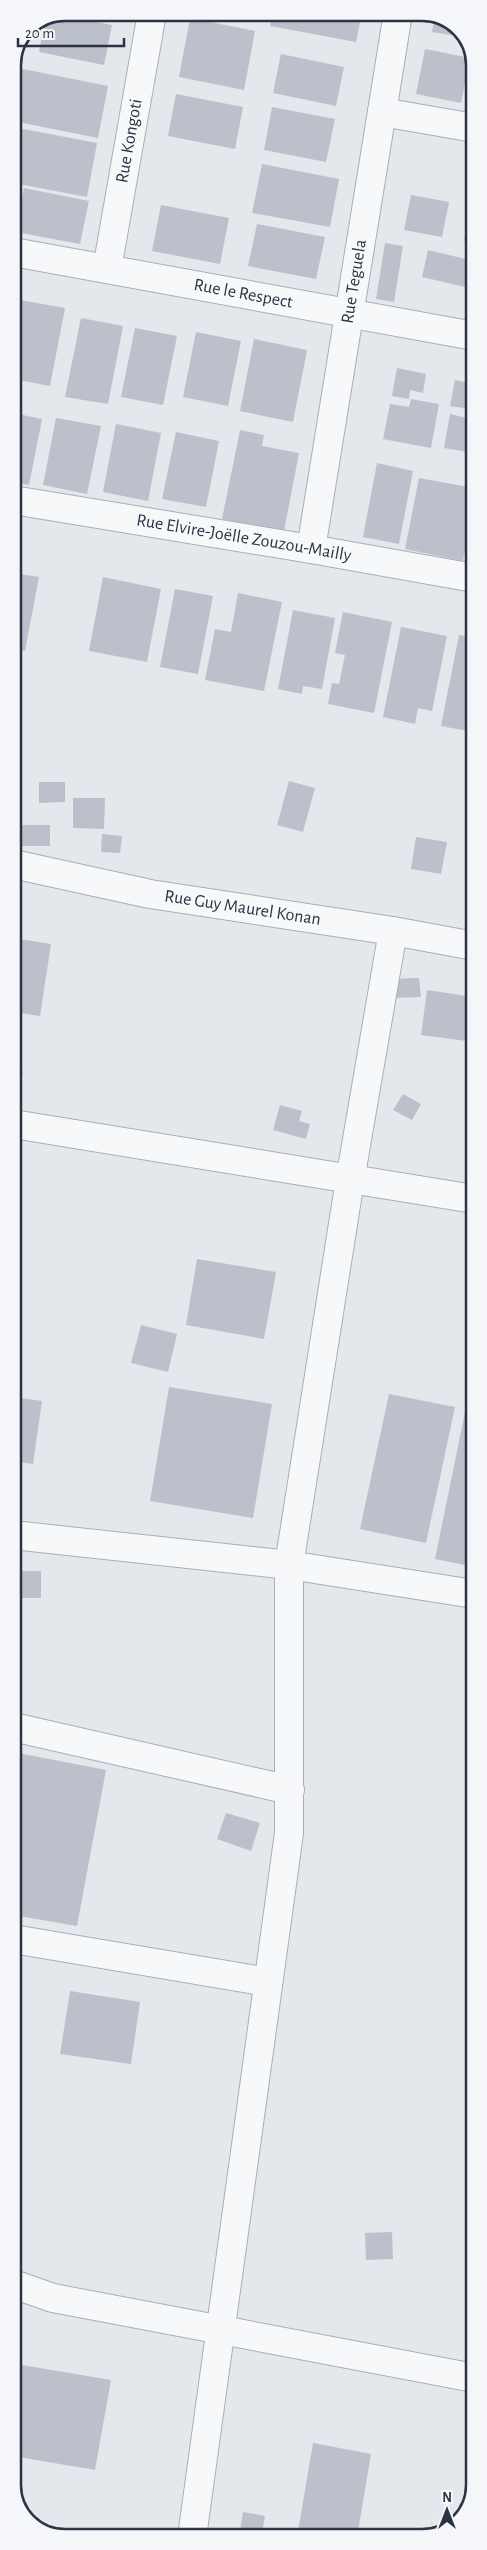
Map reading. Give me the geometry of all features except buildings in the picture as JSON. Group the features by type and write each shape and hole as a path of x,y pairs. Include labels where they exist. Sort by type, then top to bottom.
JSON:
{"street":[{"name":"Rue Kongoti","path":"108,269 151,21"},
{"name":"Rue Teguela","path":"311,548 397,21"},
{"path":"382,112 466,127"},
{"name":"Rue le Respect","path":"21,254 466,335"},
{"name":"Rue Elvire-Joëlle Zouzou-Mailly","path":"21,501 311,548 466,577"},
{"name":"Rue Guy Maurel Konan","path":"21,866 150,894 393,931 466,945"},
{"path":"193,2529 289,1834 288,1565 350,1180 393,931"},
{"path":"21,1125 466,1198"},
{"path":"21,1536 288,1565 466,1593"},
{"path":"21,1729 290,1790"},
{"path":"21,1940 268,1982"},
{"path":"21,2287 53,2298 220,2328 466,2376"}]}
